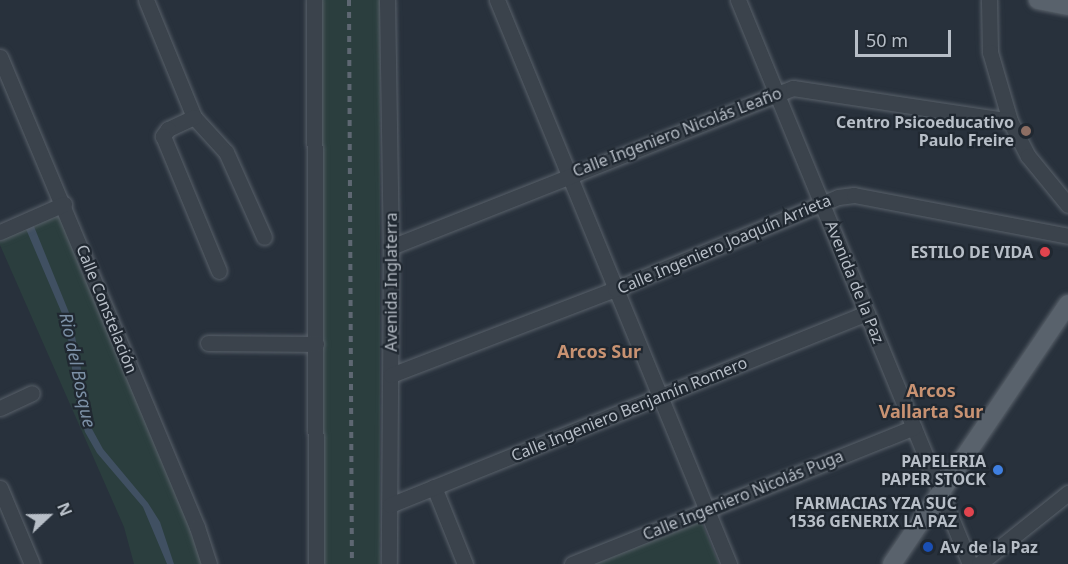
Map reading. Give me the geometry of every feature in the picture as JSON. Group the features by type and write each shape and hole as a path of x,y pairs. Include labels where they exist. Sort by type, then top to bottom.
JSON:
{"main road":[{"path":"1038,0 1068,6"},
{"path":"892,564 1068,303"}],"street":[{"path":"146,0 197,123 226,152 264,237"},
{"path":"314,0 316,564"},
{"name":"Avenida Inglaterra","path":"387,0 391,247 389,564"},
{"path":"497,0 729,564"},
{"name":"Avenida de la Paz","path":"738,0 778,92 970,564"},
{"path":"989,0 990,52 1010,121 1028,156 1068,205"},
{"name":"Calle Constelación","path":"0,57 64,204 198,528 208,564"},
{"name":"Calle Ingeniero Nicolás Leaño","path":"391,247 778,92 810,88 1010,121"},
{"path":"197,123 168,129 163,136 219,271"},
{"name":"Calle Ingeniero Joaquín Arrieta","path":"391,375 615,289 823,203 854,195 1068,236"},
{"path":"0,232 64,204"},
{"name":"Calle Ingeniero Benjamín Romero","path":"390,505 867,313"},
{"path":"208,343 315,344"},
{"path":"0,408 32,393"},
{"name":"Calle Ingeniero Nicolás Puga","path":"572,564 914,427"},
{"path":"434,487 465,564"},
{"path":"0,488 32,564"},
{"path":"979,564 1068,493"}],"shaded area":[{"path":"322,0 380,0 380,564 322,564"},
{"path":"56,206 195,541 202,564 134,564 124,527 0,245 0,241"},
{"path":"701,521 719,564 595,564"}],"water":[{"name":"Rio del Bosque","path":"33,224 72,320 92,429 103,449 148,503 160,522 174,564 167,564 143,507 97,453 85,432 76,399 66,323 26,229"}],"railway":[{"path":"349,0 352,564"}],"place":[{"name":"Centro Psicoeducativo Paulo Freire","path":"1026,131"},
{"name":"ESTILO DE VIDA","path":"1045,252"},
{"name":"PAPELERIA PAPER STOCK","path":"998,470"},
{"name":"FARMACIAS YZA SUC 1536 GENERIX LA PAZ","path":"969,512"},
{"name":"Av. de la Paz","path":"928,547"}],"district":[{"name":"Arcos Sur","path":"599,351"},
{"name":"Arcos Vallarta Sur","path":"931,401"}]}
